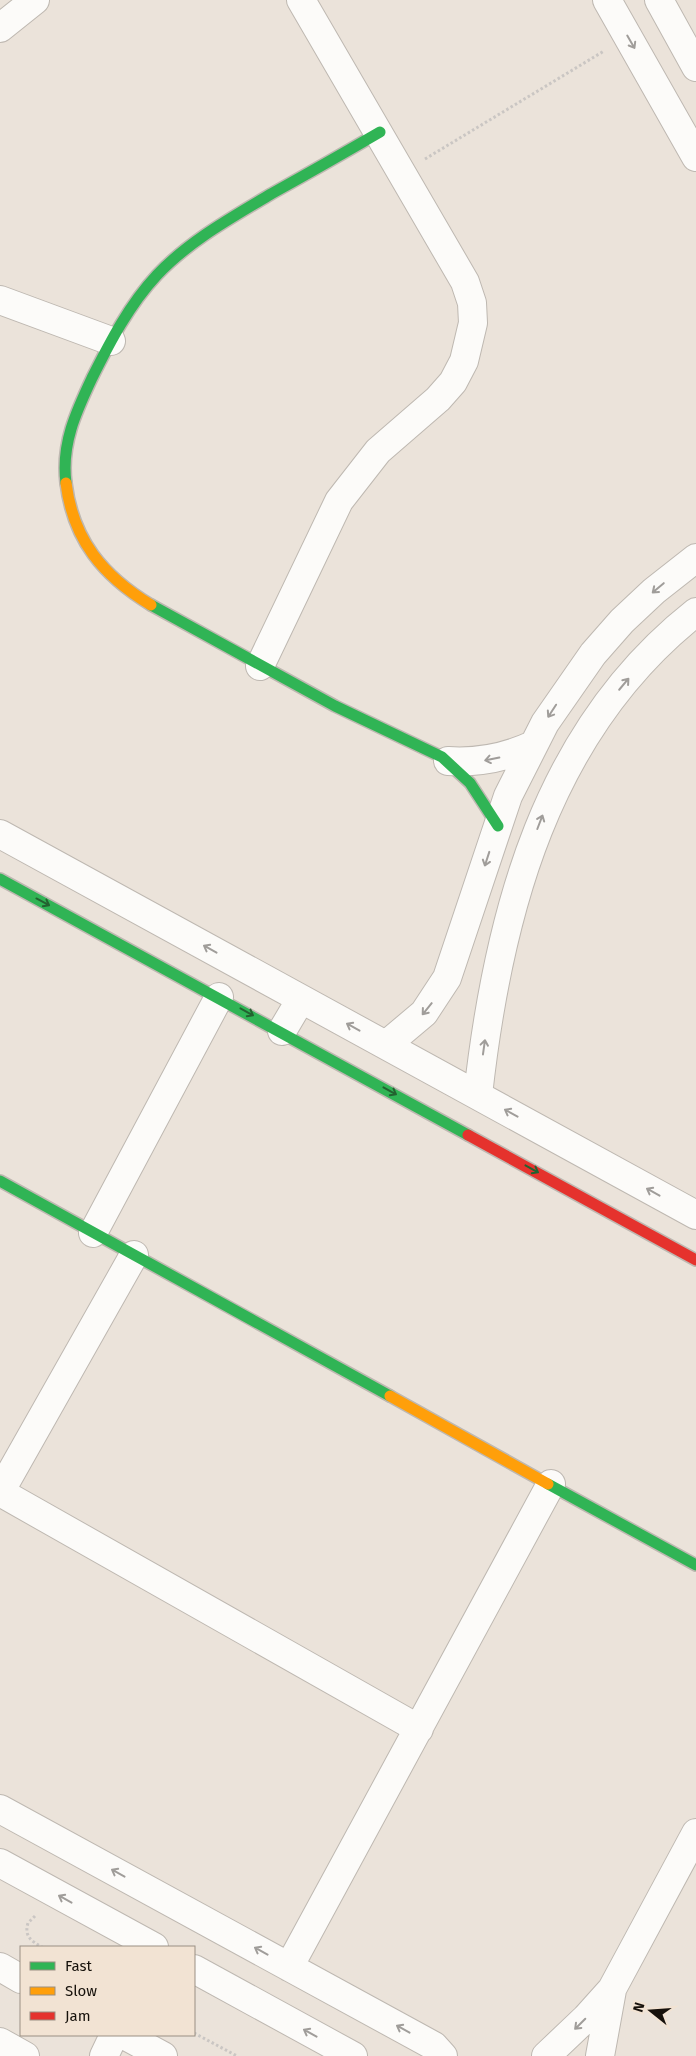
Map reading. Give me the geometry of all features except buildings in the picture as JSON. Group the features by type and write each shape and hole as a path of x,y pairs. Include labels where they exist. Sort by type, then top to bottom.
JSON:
{"street":[{"path":"0,28 35,0"},
{"path":"260,666 339,501 378,451 438,400 453,382 464,361 473,323 472,303 465,282 380,132 301,0"},
{"path":"607,0 696,157"},
{"path":"659,0 696,67"},
{"path":"380,132 221,223 193,242 167,264 145,289 111,341 72,420 66,447 65,475 68,493 78,528 91,553 108,574 129,592 260,666 380,729 448,761 478,793 498,826"},
{"path":"0,300 111,341"},
{"path":"386,1045 424,1013 447,978 508,796 533,745 566,689 622,621 693,555"},
{"path":"478,1095 488,1015 498,962 529,851 544,810 582,741 612,698 657,646 696,612"},
{"path":"448,761 484,761 517,752 533,745"},
{"path":"0,834 696,1215"},
{"path":"0,879 282,1031 696,1260"},
{"path":"93,1232 218,997"},
{"path":"282,1031 301,999"},
{"path":"0,1181 696,1565"},
{"path":"134,1255 0,1492 419,1729"},
{"path":"289,1967 551,1484"},
{"path":"0,1809 434,2046 443,2056"},
{"path":"546,2056 586,2018 612,1989 686,1874 696,1833"},
{"path":"5,1870 152,1946"},
{"path":"0,1967 20,1978"},
{"path":"195,1970 353,2056"},
{"path":"600,2056 612,1989"},
{"path":"104,2056 114,2036"},
{"path":"126,2036 164,2056"},
{"path":"0,2042 25,2056"}],"path":[{"path":"402,172 628,36"},
{"path":"195,2034 237,2056"}],"traffic: fast":[{"path":"66,483 65,469 68,442 80,403 121,324 157,275 183,251 226,221 380,132"},
{"path":"151,605 335,706 442,757 470,783 498,826"},
{"path":"0,879 468,1135"},
{"path":"0,1181 390,1396"},
{"path":"548,1484 696,1565"}],"traffic: slow":[{"path":"66,483 75,522 93,554 118,582 151,605"},
{"path":"390,1396 548,1484"}],"traffic: jam":[{"path":"468,1135 696,1260"}]}
